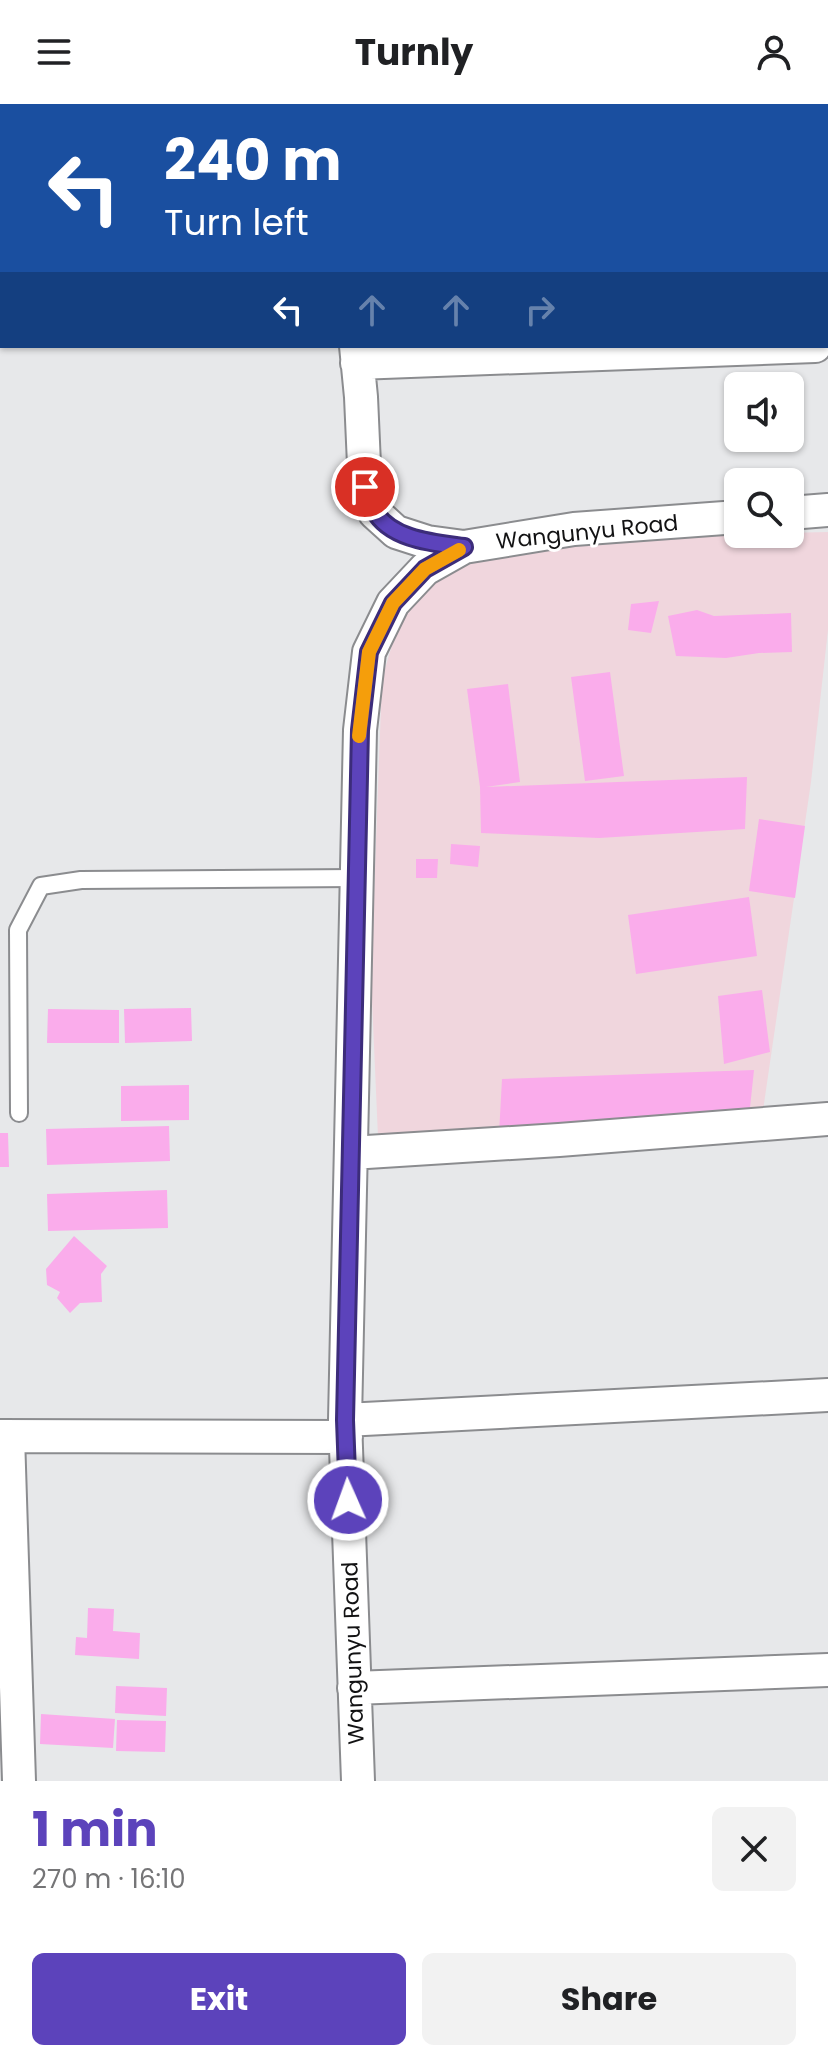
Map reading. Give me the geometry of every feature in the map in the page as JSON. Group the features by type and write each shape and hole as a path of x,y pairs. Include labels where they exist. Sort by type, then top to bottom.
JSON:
{"street":[{"path":"464,547 427,542 396,532 375,513 365,487 357,354 700,348"},
{"path":"804,512 828,510"},
{"name":"Wangunyu Road","path":"358,1781 346,1429 355,878 360,730 369,652 393,603 425,569 464,547 574,529 724,518"},
{"path":"351,1153 828,1119"},
{"path":"19,1781 4,1436 346,1429 828,1395"},
{"path":"354,1688 828,1670"}],"lane":[{"path":"19,1113 18,930 41,886 81,880 355,878"}],"shaded area":[{"path":"828,532 828,630 811,782 761,1124 378,1137 371,977 382,679 410,584 501,540 724,535 724,548 804,548 804,533"}],"building":[{"path":"659,601 651,633 628,630 631,604"},
{"path":"697,610 714,616 791,613 792,652 726,658 676,656 668,616"},
{"path":"610,672 624,776 585,781 571,677"},
{"path":"508,684 520,782 486,787 747,777 745,829 599,838 481,833 480,787 467,689"},
{"path":"759,819 805,826 795,898 749,891"},
{"path":"451,844 480,846 478,867 450,864"},
{"path":"416,859 438,859 437,878 416,878"},
{"path":"749,897 757,956 636,974 628,915"},
{"path":"762,990 770,1052 724,1064 718,996"},
{"path":"191,1008 192,1041 125,1043 124,1009"},
{"path":"48,1009 119,1010 119,1043 47,1043"},
{"path":"754,1070 749,1117 499,1134 502,1079"},
{"path":"189,1085 189,1120 121,1121 121,1086"},
{"path":"169,1126 170,1161 47,1165 46,1129"},
{"path":"0,1133 8,1133 9,1167 0,1167"},
{"path":"167,1190 168,1228 48,1231 47,1194"},
{"path":"74,1236 107,1266 101,1274 102,1302 80,1303 70,1313 57,1298 60,1292 47,1285 46,1269"},
{"path":"88,1608 114,1609 113,1631 140,1633 139,1659 75,1655 76,1637 87,1638"},
{"path":"116,1686 167,1688 166,1716 115,1713"},
{"path":"41,1714 115,1719 113,1748 40,1744"},
{"path":"117,1720 166,1721 165,1752 116,1751"}],"slow traffic":[{"path":"359,736 369,652 393,603 425,569 459,550"}],"route":[{"path":"348,1500 345,1420 356,858 360,730 369,652 393,603 425,569 464,547 427,542 396,532 375,513 365,487"}]}
